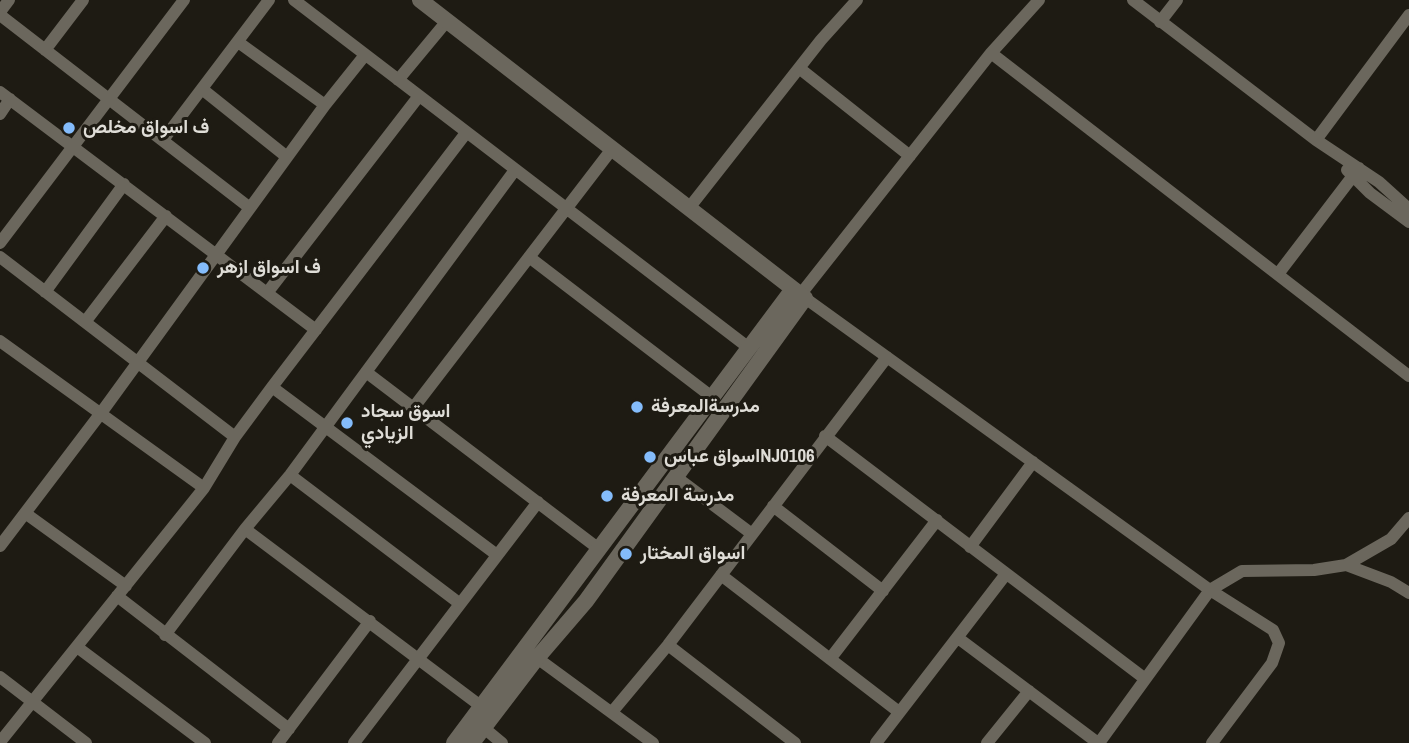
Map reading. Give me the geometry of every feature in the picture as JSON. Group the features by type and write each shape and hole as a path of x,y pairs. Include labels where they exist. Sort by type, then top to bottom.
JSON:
{"street":[{"path":"9,0 0,13 250,208"},
{"path":"45,50 83,0"},
{"path":"0,243 184,0"},
{"path":"163,141 269,0"},
{"path":"294,0 749,348"},
{"path":"420,0 799,294 1210,590 1273,630 1279,643 1272,663 1212,743"},
{"path":"689,208 799,68 857,0"},
{"path":"454,743 749,348 799,294 991,53 1039,0"},
{"path":"1133,0 1356,172 1396,196 1409,209"},
{"path":"1160,22 1177,0"},
{"path":"1316,140 1409,15"},
{"path":"397,80 447,21"},
{"path":"238,42 325,105"},
{"path":"991,53 1409,376"},
{"path":"0,546 101,414 325,105 365,55"},
{"path":"799,68 910,156"},
{"path":"202,89 287,157"},
{"path":"0,114 5,96 316,330"},
{"path":"267,293 419,96"},
{"path":"0,742 204,488 235,438 272,387 466,133"},
{"path":"414,407 612,149"},
{"path":"165,635 290,475 515,170"},
{"path":"1278,274 1356,172"},
{"path":"1356,172 1370,193 1409,222"},
{"path":"45,292 124,184"},
{"path":"85,322 166,216"},
{"path":"0,257 235,438"},
{"path":"529,257 712,397"},
{"path":"472,743 537,658 586,601 676,477 799,294"},
{"path":"0,341 204,488"},
{"path":"612,712 668,645 887,357"},
{"path":"366,372 599,548"},
{"path":"272,387 496,555"},
{"path":"825,436 1144,678"},
{"path":"970,547 1032,462"},
{"path":"290,475 459,603"},
{"path":"676,477 752,534"},
{"path":"354,743 538,502"},
{"path":"773,506 883,591"},
{"path":"25,513 121,591 165,635 289,729"},
{"path":"958,638 1098,743 1210,590 1242,570 1314,570 1346,565 1391,539 1409,518"},
{"path":"830,659 937,520"},
{"path":"246,529 482,706"},
{"path":"1346,565 1391,582 1409,593"},
{"path":"876,743 1006,574"},
{"path":"722,575 899,712"},
{"path":"569,590 586,601"},
{"path":"278,743 370,621"},
{"path":"668,645 795,743"},
{"path":"77,647 205,743"},
{"path":"537,658 653,743"},
{"path":"0,677 81,741"},
{"path":"987,743 1029,691"},
{"path":"484,728 502,743"}],"place":[{"name":"ف اسواق مخلص","path":"69,128"},
{"name":"ف اسواق ازهر","path":"203,268"},
{"name":"مدرسةالمعرفة","path":"637,407"},
{"name":"اسوق سجاد الزيادي","path":"347,423"},
{"name":"اسواق عباسNJ0106","path":"650,457"},
{"name":"مدرسة المعرفة","path":"607,496"},
{"name":"اسواق المختار","path":"626,554"}]}
